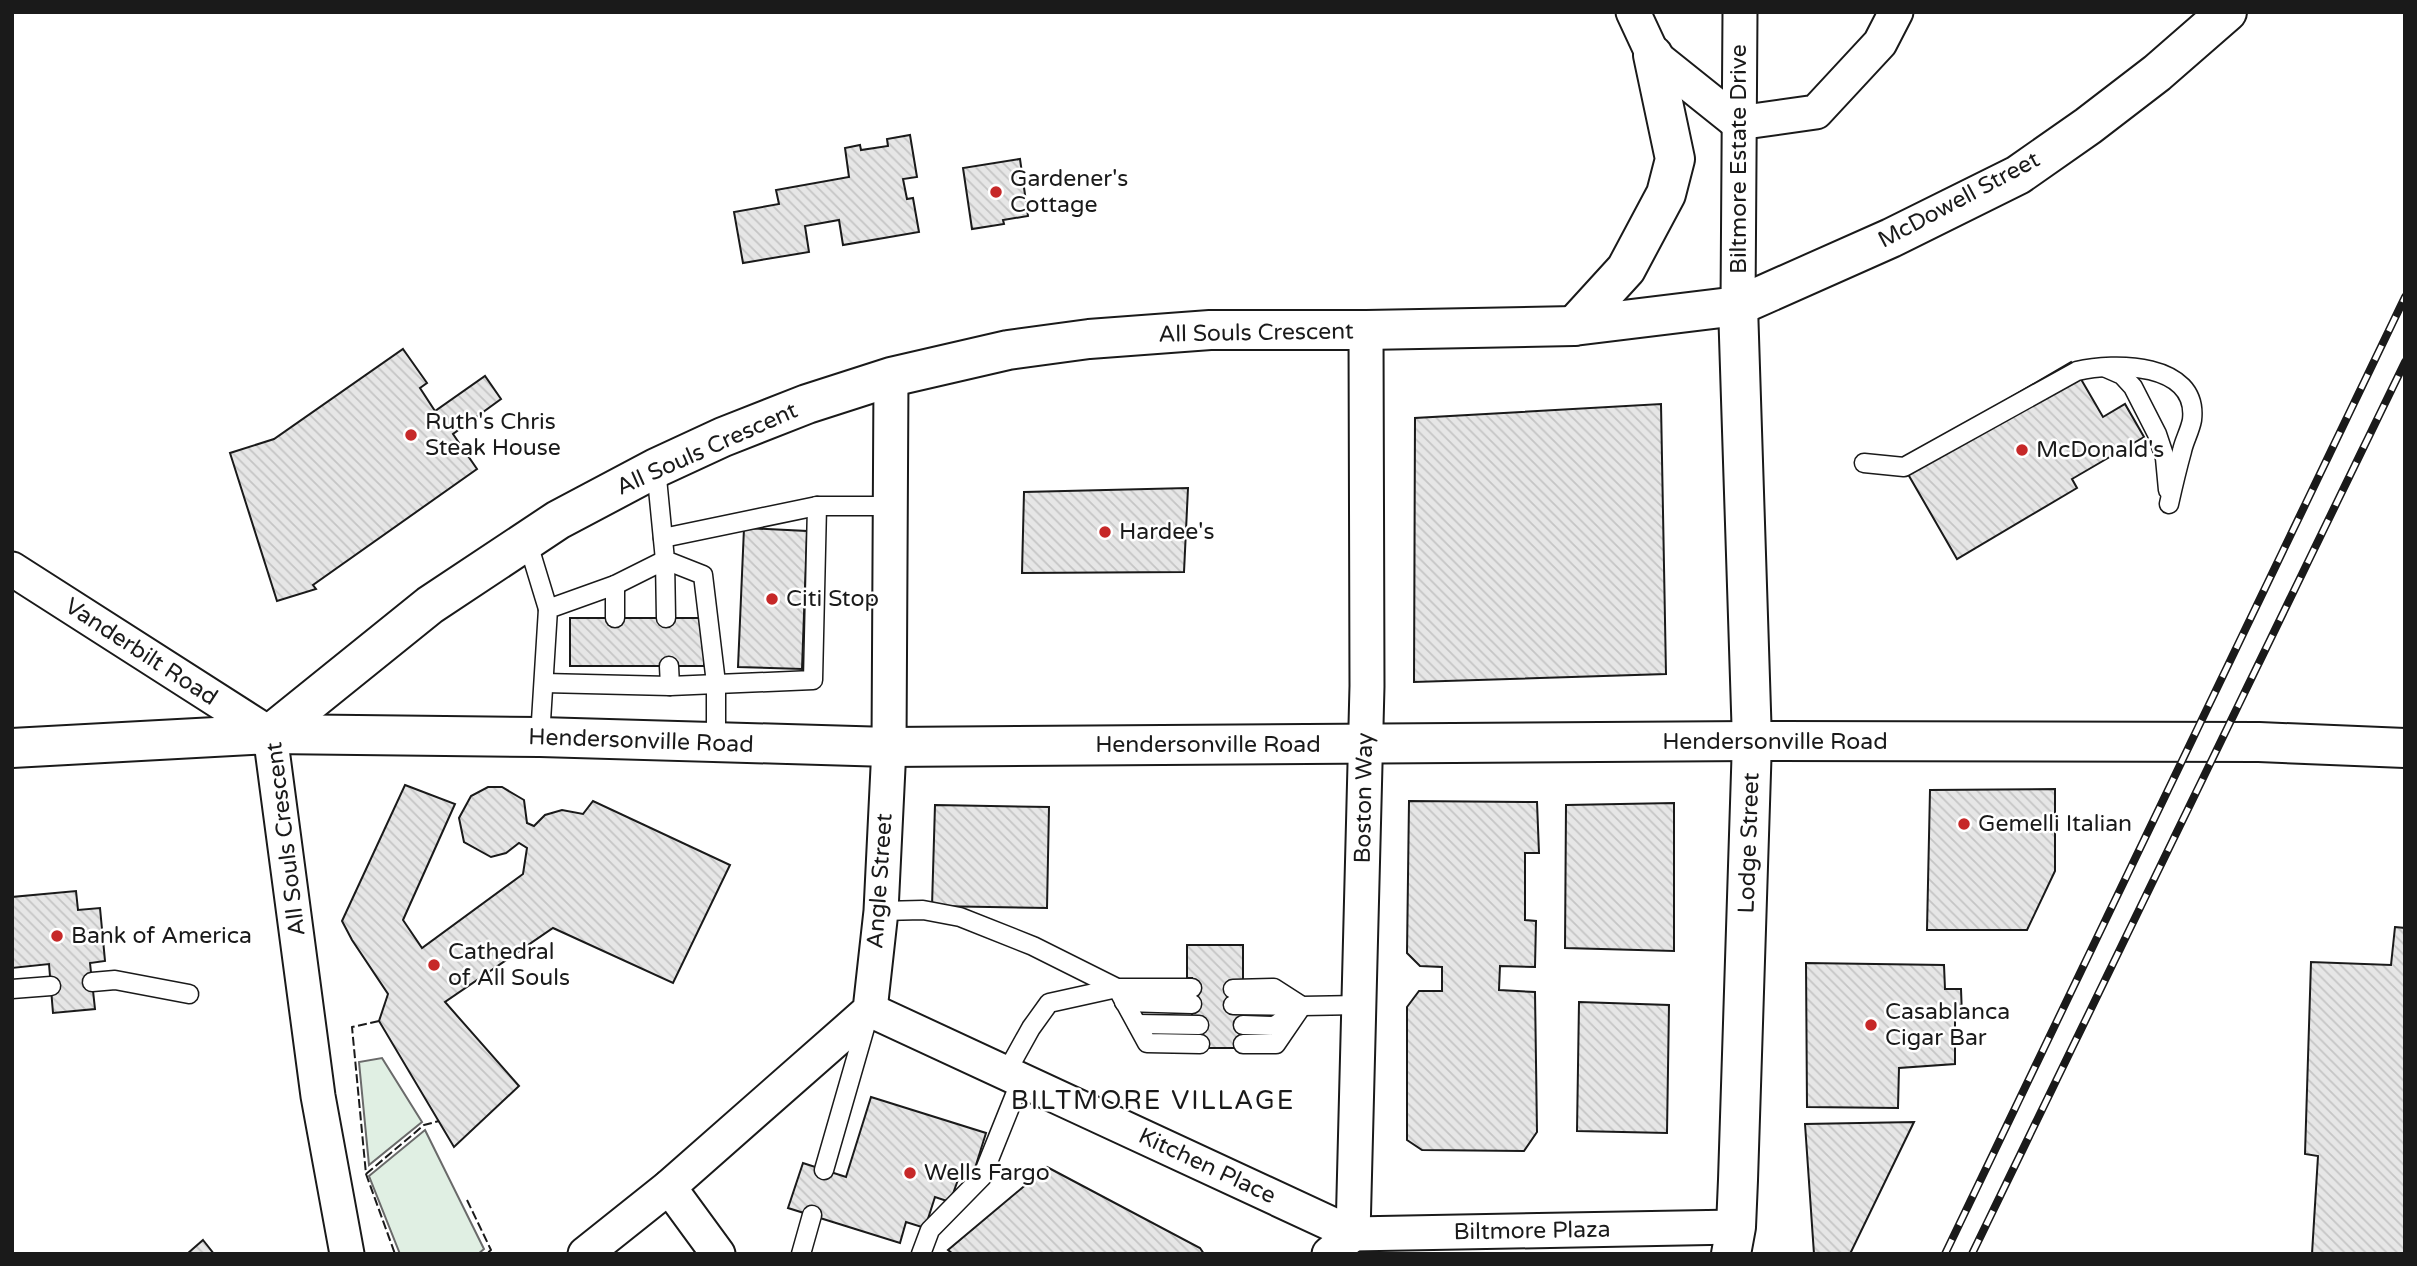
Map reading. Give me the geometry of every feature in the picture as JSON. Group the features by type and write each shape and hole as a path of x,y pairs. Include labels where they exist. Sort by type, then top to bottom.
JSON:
{"main road":[{"name":"McDowell Street","path":"1738,306 1891,238 2018,175 2157,73 2227,12"},
{"path":"1574,326 1626,269 1666,194 1675,159 1653,55"},
{"name":"All Souls Crescent","path":"270,734 430,605 558,520 656,468 723,437 807,404 891,377 1008,350 1089,339 1210,330 1574,326 1738,306"},
{"name":"Lodge Street","path":"1734,1240 1752,741 1738,306"},
{"name":"Hendersonville Road","path":"12,748 270,734 540,737 889,747 1752,741 2259,742 2405,748"}],"street":[{"path":"1633,12 1653,55 1738,123 1816,112 1880,43 1896,12"},
{"name":"Biltmore Estate Drive","path":"1738,306 1740,12"},
{"name":"Boston Way","path":"1350,1247 1366,745 1366,330"},
{"name":"Angle Street","path":"870,1010 881,911 889,747 891,377"},
{"name":"Vanderbilt Road","path":"12,569 270,734"},
{"name":"All Souls Crescent","path":"270,734 318,1096 347,1254"},
{"path":"585,1254 669,1187 870,1010"},
{"name":"Kitchen Place","path":"870,1010 1014,1077 1350,1247"},
{"path":"669,1187 718,1254"},
{"name":"Biltmore Plaza","path":"1350,1247 1734,1240"}],"lane":[{"path":"1864,463 1904,467 2077,371 2100,365 2146,368 2177,382 2189,399 2192,419 2169,504 2165,458 2157,434 2133,387 2122,375 2100,365"},
{"path":"656,468 665,560 666,618"},
{"path":"663,538 817,506 890,506"},
{"path":"544,683 670,686 813,680 817,506"},
{"path":"527,540 548,608 540,737"},
{"path":"548,608 615,585 665,560 703,575 716,683 716,744"},
{"path":"615,585 615,618"},
{"path":"614,666 614,685"},
{"path":"669,666 670,686"},
{"path":"881,911 923,910 960,917 1033,946 1121,995 1147,1043 1200,1044"},
{"path":"92,982 115,980 189,994"},
{"path":"12,989 51,986"},
{"path":"1233,997 1274,988 1302,1006 1359,1005"},
{"path":"921,1254 930,1230 982,1177 1031,1028 1049,1003 1121,995 1192,996"},
{"path":"1243,1025 1275,1026 1302,1006"},
{"path":"1243,1044 1276,1044 1302,1006"},
{"path":"824,1170 870,1010"},
{"path":"1137,1024 1199,1025"},
{"path":"801,1254 812,1215"}],"green space":[{"path":"382,1058 422,1122 369,1165 359,1062"},
{"path":"425,1130 484,1249 478,1254 400,1254 369,1176"}],"building":[{"path":"910,135 917,177 903,179 907,199 913,198 919,232 843,245 839,220 805,226 809,252 743,263 734,212 779,204 776,190 849,177 845,148 860,145 861,150 888,146 887,139"},
{"name":"Gardener's Cottage","path":"1020,159 1028,216 1003,220 1004,224 972,229 963,168"},
{"path":"403,349 427,383 420,388 435,411 485,376 501,399 453,434 477,469 313,585 316,589 277,601 230,453 274,439"},
{"name":"McDonald's","path":"2071,362 2103,417 2125,404 2144,437 2072,479 2077,488 1957,559 1901,462"},
{"path":"1661,404 1666,674 1414,682 1415,418"},
{"name":"Hardee's","path":"1188,488 1184,572 1022,573 1024,492"},
{"name":"Citi Stop","path":"744,528 807,531 802,669 738,667"},
{"path":"570,618 704,618 704,666 570,666"},
{"name":"Cathedral of All Souls","path":"405,785 455,804 403,920 422,948 523,874 527,848 519,843 506,853 491,857 464,842 459,818 471,796 488,787 502,787 524,800 527,823 534,826 545,815 562,810 583,814 593,801 730,865 673,983 553,928 445,1002 519,1086 454,1147 379,1021 388,994 342,921"},
{"path":"2055,789 2055,871 2027,930 1927,930 1930,790"},
{"path":"1409,801 1537,802 1539,853 1525,853 1525,920 1536,921 1535,967 1500,966 1499,990 1535,992 1537,1132 1524,1151 1422,1150 1407,1140 1407,1007 1419,991 1442,991 1442,967 1420,966 1407,953"},
{"path":"1674,803 1674,951 1565,948 1566,805"},
{"path":"935,805 1049,807 1047,908 932,906"},
{"name":"Bank of America","path":"76,891 78,910 100,908 105,961 90,963 95,1009 53,1013 49,964 12,968 12,897"},
{"path":"2395,927 2405,928 2405,1254 2312,1254 2318,1156 2305,1154 2311,962 2391,965"},
{"path":"1187,945 1243,945 1243,1048 1200,1048 1199,1025 1192,1019 1192,978 1187,978"},
{"path":"1806,963 1944,965 1945,989 1961,989 1962,1016 1955,1016 1955,1064 1899,1068 1898,1108 1807,1107"},
{"path":"1579,1002 1669,1005 1667,1133 1577,1131"},
{"name":"Wells Fargo","path":"871,1097 986,1133 971,1181 959,1177 950,1202 935,1197 925,1228 906,1222 900,1243 788,1208 803,1163 846,1177"},
{"path":"1914,1122 1850,1254 1814,1254 1805,1124"},
{"path":"1047,1167 1200,1248 1204,1254 953,1254 948,1250"},
{"path":"203,1240 214,1254 187,1254"}],"railway":[{"path":"1945,1254 2405,297"},
{"path":"1972,1254 2405,362"}],"fence":[{"path":"379,1021 352,1027 366,1174 395,1254"},
{"path":"366,1174 424,1125 439,1121"},
{"path":"467,1200 491,1250 486,1254"}],"place":[{"name":"Gardener's Cottage","path":"996,192"},
{"name":"Ruth's Chris Steak House","path":"411,435"},
{"name":"McDonald's","path":"2022,450"},
{"name":"Hardee's","path":"1105,532"},
{"name":"Citi Stop","path":"772,599"},
{"name":"Gemelli Italian","path":"1964,824"},
{"name":"Bank of America","path":"57,936"},
{"name":"Cathedral of All Souls","path":"434,965"},
{"name":"Casablanca Cigar Bar","path":"1871,1025"},
{"name":"Wells Fargo","path":"910,1173"}],"district":[{"name":"BILTMORE VILLAGE","path":"1153,1100"}]}
